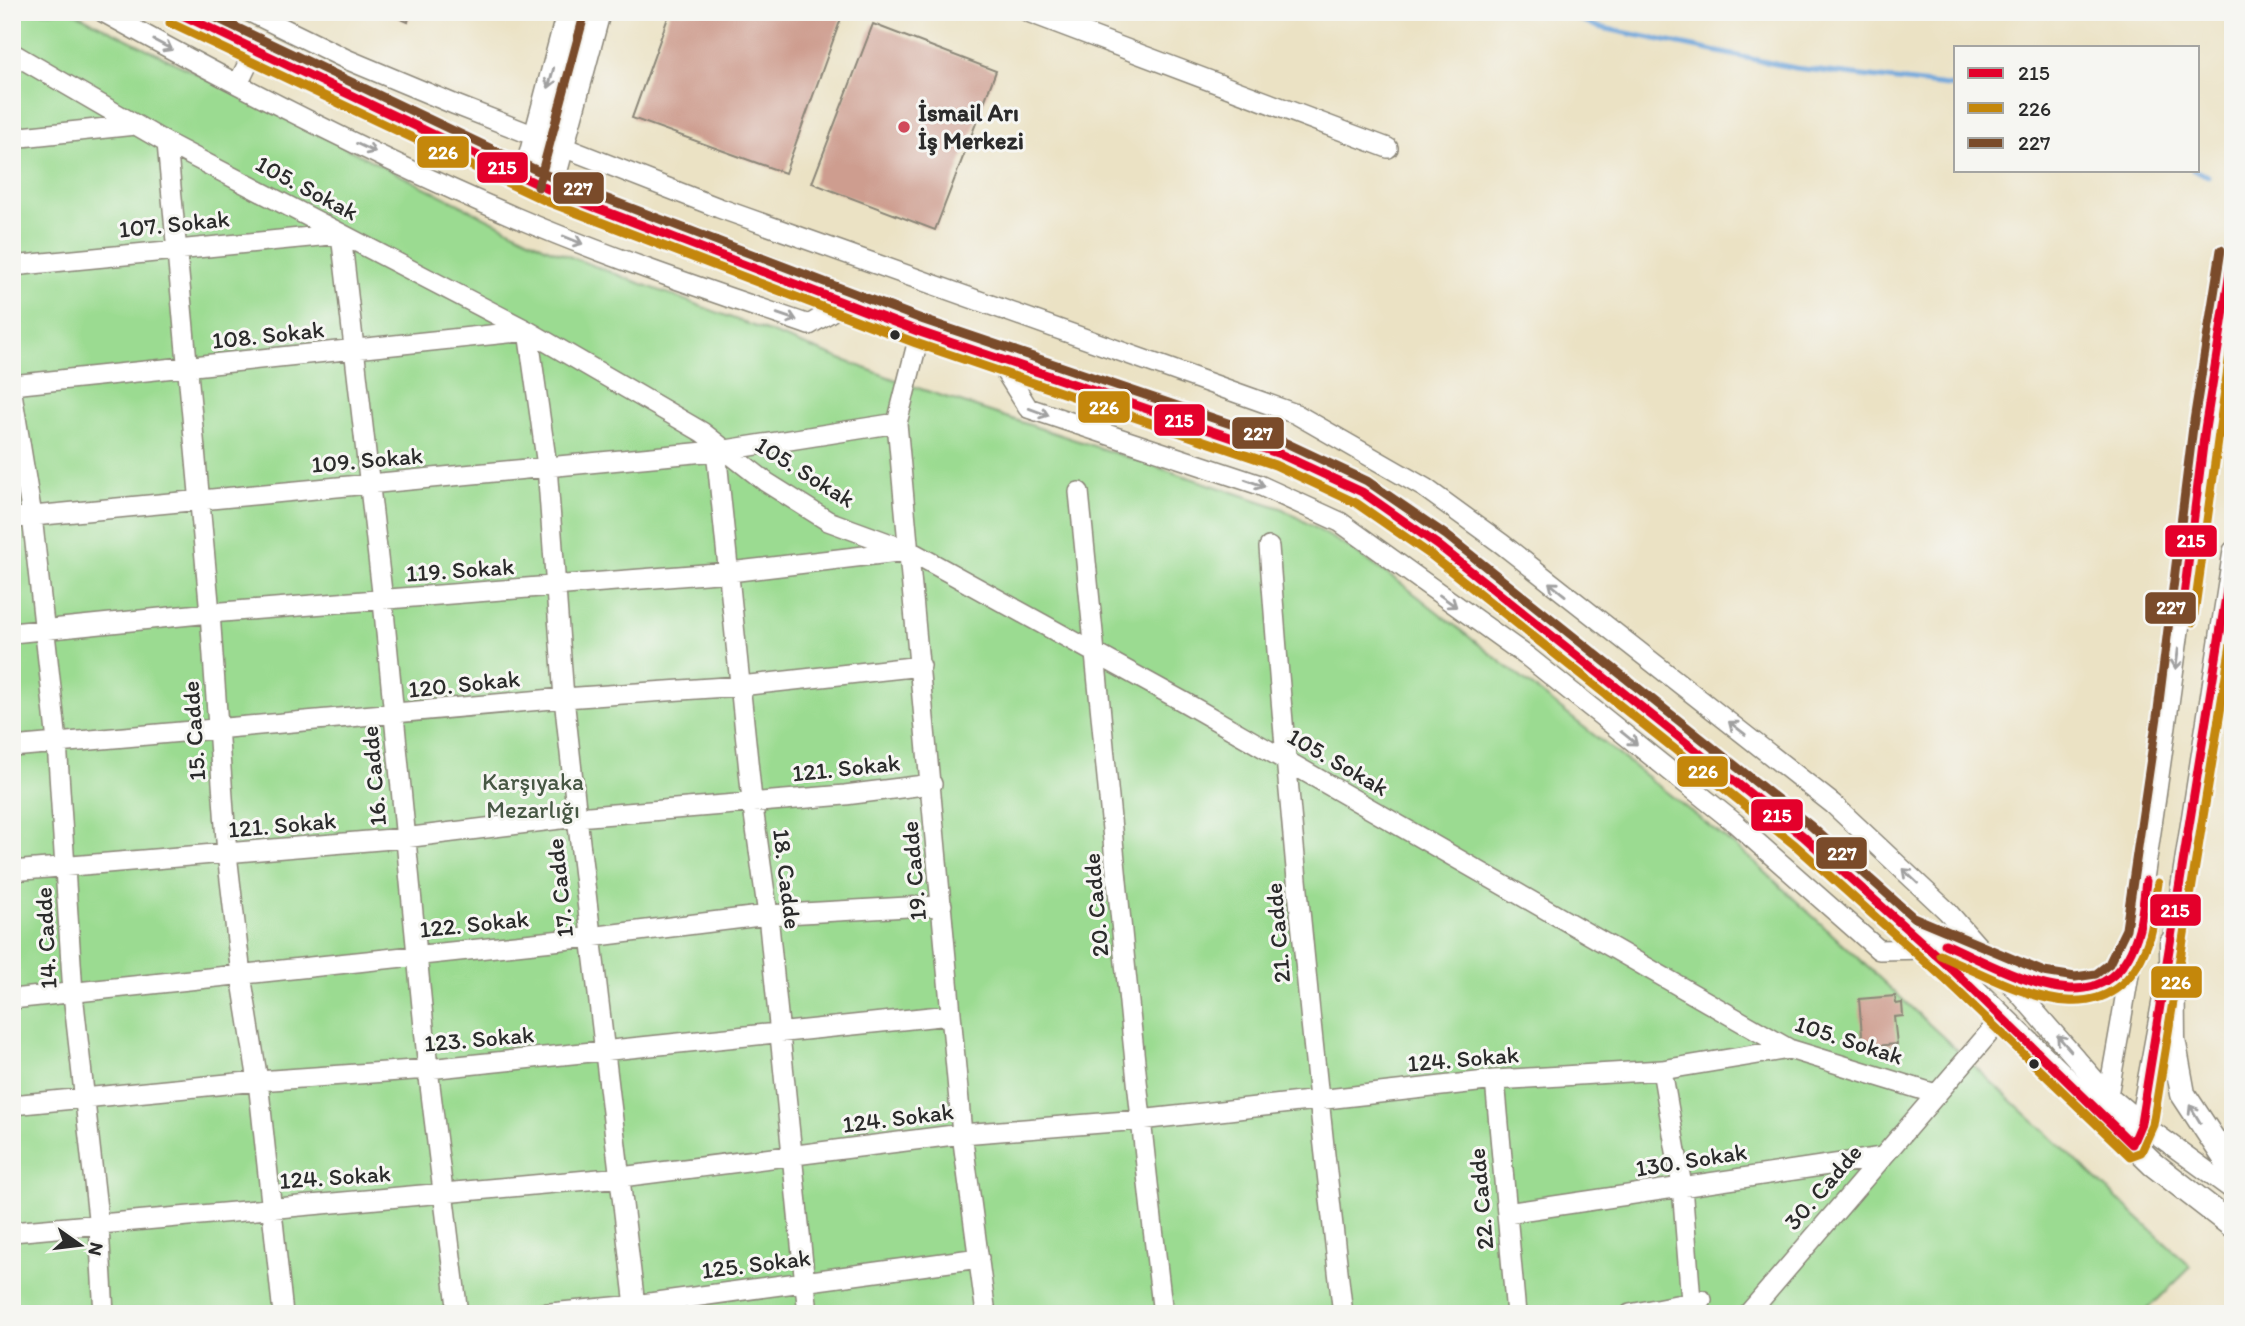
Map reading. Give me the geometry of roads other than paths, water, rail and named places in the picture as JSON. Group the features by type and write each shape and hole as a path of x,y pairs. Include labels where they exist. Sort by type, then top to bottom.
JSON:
{"main road":[{"path":"175,12 550,190 920,332 1280,454 1362,492 1438,545 1803,836 2002,1018 2137,1134 2190,1195 2233,1226"},
{"path":"525,179 569,12"},
{"path":"550,190 598,12"},
{"path":"2172,943 2173,1039 2183,1094 2233,1170"}],"street":[{"path":"103,12 343,137 516,217 665,276 809,325 844,304"},
{"path":"250,12 346,59 561,147 879,266 1296,414 1425,488 1502,544 1833,804 1947,911 1993,964 2102,1102"},
{"path":"1028,12 1388,148"},
{"path":"238,84 254,51"},
{"name":"105. Sokak","path":"12,53 167,143 528,331 702,432 721,450 766,482 828,521 910,551 1285,761 1789,1049 1936,1094"},
{"path":"12,138 135,125"},
{"name":"15. Cadde","path":"167,143 174,248 210,613 227,854 241,975 258,1081 283,1314"},
{"name":"107. Sokak","path":"12,266 174,248 341,234"},
{"name":"16. Cadde","path":"341,234 383,601 428,1069 458,1314"},
{"path":"2102,1102 2138,933 2170,712 2204,429 2233,252"},
{"name":"108. Sokak","path":"12,385 528,331"},
{"name":"17. Cadde","path":"528,331 547,466 564,698 576,817 635,1309"},
{"name":"19. Cadde","path":"920,332 897,423 932,783 950,1015 962,1135 986,1314"},
{"path":"998,360 1028,408 1257,484 1340,522 1528,657 1735,823 1879,950 1929,949"},
{"name":"14. Cadde","path":"12,393 22,517 44,629 57,742 73,994 99,1227 104,1314"},
{"name":"105. Sokak","path":"721,450 897,423"},
{"name":"109. Sokak","path":"22,517 199,499 369,486 721,450"},
{"name":"18. Cadde","path":"721,450 740,686 768,915 808,1314"},
{"name":"20. Cadde","path":"1079,492 1140,1120 1163,1314"},
{"name":"21. Cadde","path":"1269,547 1285,761 1318,1098 1343,1314"},
{"name":"119. Sokak","path":"12,633 210,613 558,588 910,551"},
{"path":"2233,551 2228,609 2212,688 2172,943 2137,1134 2233,1190"},
{"name":"120. Sokak","path":"12,747 219,727 393,716 564,698 740,686 921,666"},
{"path":"2212,688 2233,694"},
{"name":"121. Sokak","path":"12,871 404,838 576,817 752,800 845,795 932,783"},
{"name":"122. Sokak","path":"12,999 590,937 768,915 942,905"},
{"path":"1906,928 2041,984 2075,989 2101,986 2119,972 2138,933"},
{"name":"123. Sokak","path":"12,1105 258,1081 428,1069 950,1015"},
{"name":"30. Cadde","path":"1749,1313 2002,1018"},
{"name":"124. Sokak","path":"12,1232 99,1227 273,1206 621,1177 962,1135 1140,1120 1495,1080 1662,1070 1789,1049"},
{"path":"1630,1314 1696,1306 1682,1186 1662,1070"},
{"name":"22. Cadde","path":"1495,1080 1516,1314"},
{"name":"130. Sokak","path":"1507,1213 1882,1157"},
{"name":"125. Sokak","path":"540,1314 635,1309 979,1258"}],"waterway":[{"path":"1561,12 1598,27 1795,68 1954,87"},
{"path":"2198,172 2208,176"}],"place":[{"name":"İsmail Arı İş Merkezi","path":"904,127"}],"park label":[{"name":"Karşıyaka Mezarlığı","path":"533,796"}]}
